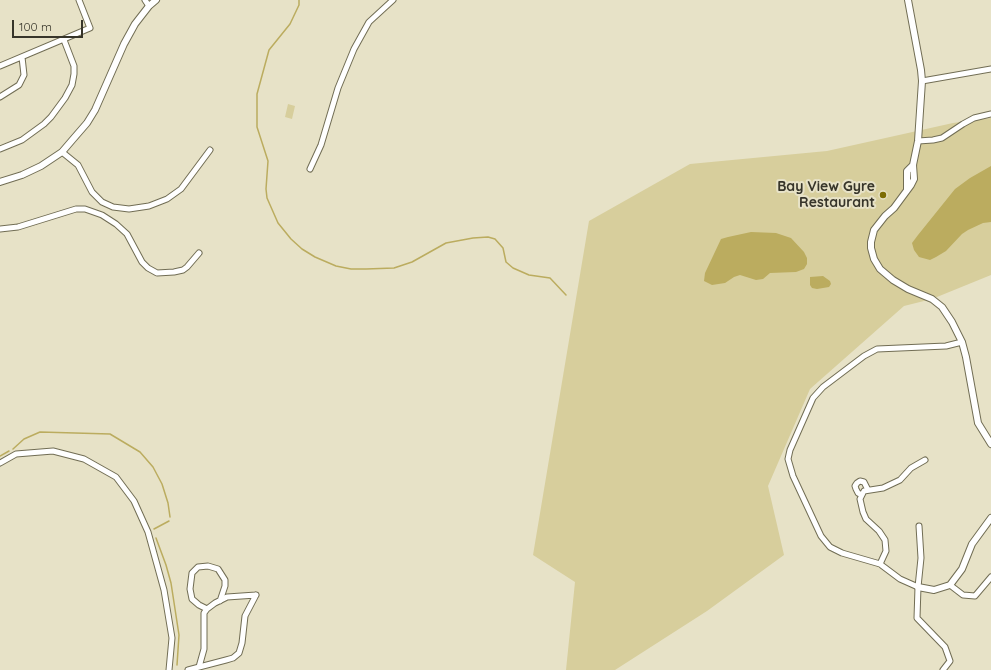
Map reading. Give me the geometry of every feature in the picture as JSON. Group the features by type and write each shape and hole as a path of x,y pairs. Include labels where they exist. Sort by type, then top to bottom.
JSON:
{"street":[{"path":"0,66 90,28 79,0"},
{"path":"145,0 149,6"},
{"path":"0,182 22,175 41,166 62,152 87,123 95,110 124,44 135,24 149,6 156,0"},
{"path":"310,169 321,145 338,88 354,49 369,22 393,0"},
{"path":"908,0 922,81 918,141 913,165 907,171 908,190 874,230 871,242 874,259 880,269 893,280 908,289 932,299 942,307 952,322 962,342 978,423 991,444"},
{"path":"0,149 22,140 44,124 51,118 65,98 72,85 74,66 64,40"},
{"path":"0,97 19,85 24,75 22,57"},
{"path":"922,81 991,69"},
{"path":"918,141 942,138 974,118 991,114"},
{"path":"62,152 78,165 92,192 102,202 113,207 129,209 149,206 167,199 181,189 210,150"},
{"path":"0,229 18,227 76,209 85,209 99,213 116,224 127,234 142,262 148,268 157,273 183,270 199,253"},
{"path":"962,342 946,346 877,349 864,356 823,388 813,398 790,450 788,459 793,476 821,536 830,547 842,553 880,564 900,579 918,587 934,590 950,585 962,569 972,544 991,518"},
{"path":"0,463 16,454 53,451 84,459 116,477 134,501 148,532 164,590 172,638 169,670"},
{"path":"880,564 886,551 885,540 879,531 866,519 860,499 864,491 884,488 900,480 911,468 924,460"},
{"path":"862,495 858,493 856,489 857,483 860,481 864,482 868,490"},
{"path":"919,526 921,558 917,618 945,647 950,661 943,670"},
{"path":"207,609 192,599 190,590 192,573 198,568 208,566 218,569 225,580 225,586 220,601"},
{"path":"950,585 963,595 975,596 991,577"},
{"path":"188,670 233,658 239,653 242,643 245,616 256,594 227,597 207,609 204,614 204,649 199,667"}],"shaded area":[{"path":"288,104 295,106 292,119 285,117"},
{"path":"991,118 991,275 932,299 904,306 810,389 768,486 784,555 707,611 615,670 566,670 575,582 533,555 589,221 690,164 827,151 953,123"},
{"path":"991,166 991,222 983,223 968,230 962,234 946,251 930,260 919,257 914,250 912,243 918,235 955,189"},
{"path":"751,232 776,233 791,238 804,252 807,258 807,264 804,269 796,272 770,273 763,279 756,280 740,275 725,283 712,285 704,281 705,273 721,239"},
{"path":"823,276 830,281 831,284 829,287 817,289 812,288 810,285 810,277"}],"waterway":[{"path":"299,0 299,5 290,24 269,50 257,94 257,127 268,161 266,189 267,198 278,223 291,239 302,249 315,257 336,266 351,269 366,269 394,268 412,262 446,243 488,237 495,239 503,248 506,262 513,268 529,275 550,278 566,295"},
{"path":"13,449 24,439 40,432 110,434 140,452 153,467 162,484 168,503 170,517"},
{"path":"0,456 9,451"},
{"path":"154,529 169,521"},
{"path":"156,538 171,583 179,635 177,665"}],"place":[{"name":"Bay View Gyre Restaurant","path":"883,195"}]}
